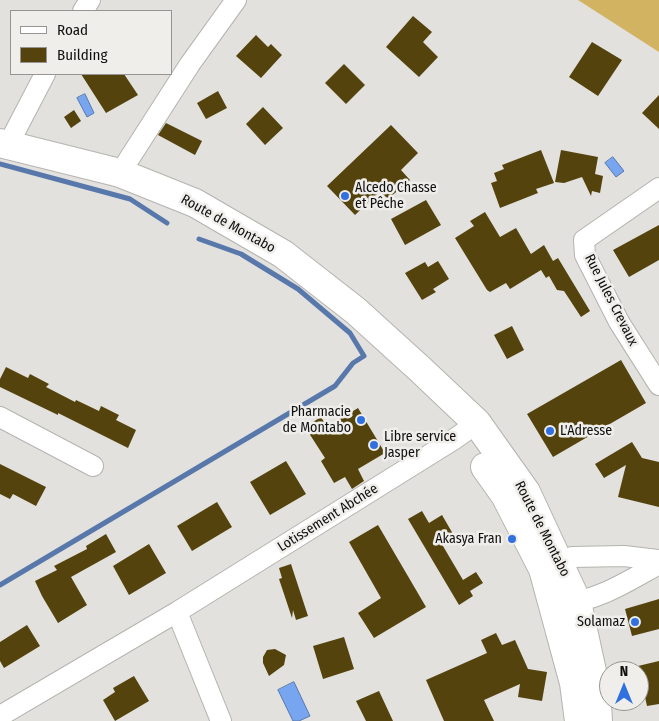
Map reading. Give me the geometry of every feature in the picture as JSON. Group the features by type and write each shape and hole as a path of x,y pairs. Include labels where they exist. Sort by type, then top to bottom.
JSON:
{"main road":[{"name":"Route de Montabo","path":"4,144 120,173 195,203 283,254 356,311 421,370 526,492 596,690 598,721"},
{"name":"Route de Montabo","path":"565,603 579,721"}],"street":[{"path":"120,173 190,64 236,0"},
{"path":"4,144 44,75"},
{"name":"Rue Jules Crevaux","path":"659,188 584,240 584,255 619,322 659,385"},
{"path":"0,417 93,466"},
{"name":"Lotissement Abchée","path":"0,716 177,612 470,428"},
{"path":"551,565 572,556 624,556 659,560"},
{"path":"565,603 623,585 659,564"},
{"path":"177,612 221,721"}],"shaded area":[{"path":"578,0 659,0 659,52"}],"water":[{"path":"85,94 94,113 87,117 77,98"},
{"path":"613,157 624,171 616,177 605,163"},
{"path":"294,682 310,716 299,721 293,721 278,690"}],"building":[{"path":"413,16 432,32 423,42 438,57 419,77 386,47"},
{"path":"256,35 268,47 271,44 282,55 261,78 236,56"},
{"path":"592,42 622,60 598,96 569,77"},
{"path":"344,64 365,85 346,104 325,83"},
{"path":"82,75 125,75 138,95 106,113"},
{"path":"218,91 227,108 206,119 197,103"},
{"path":"659,95 659,129 642,113"},
{"path":"263,107 283,128 265,145 246,124"},
{"path":"74,110 81,121 71,128 64,117"},
{"path":"166,123 202,141 195,155 158,135"},
{"path":"391,125 418,153 401,170 410,180 388,199 380,191 355,215 327,186"},
{"path":"541,150 554,183 536,189 538,193 500,208 491,183 497,181 494,173 504,169 502,165"},
{"path":"561,150 598,157 595,174 603,176 600,193 592,191 591,196 582,177 564,183 555,182"},
{"path":"426,200 441,225 405,245 391,219"},
{"path":"485,212 500,237 516,228 531,254 544,245 553,261 558,258 590,311 581,317 564,291 557,290 549,276 546,278 541,270 510,289 506,283 490,292 487,290 455,238 474,226 470,221"},
{"path":"659,225 659,260 629,277 613,250"},
{"path":"438,261 449,279 433,289 436,292 422,300 405,273 425,262 428,267"},
{"path":"512,326 524,350 507,359 494,335"},
{"path":"621,360 646,403 553,457 527,414"},
{"path":"6,367 28,378 30,374 49,384 46,387 75,402 76,400 99,411 101,406 119,415 116,420 136,430 128,448 0,387 0,379"},
{"path":"358,408 385,453 358,469 364,481 352,489 345,477 334,483 321,461 325,458 305,427 321,417 327,427"},
{"path":"632,442 642,458 659,462 659,507 618,497 626,465 604,478 595,464"},
{"path":"286,461 306,494 270,515 250,482"},
{"path":"0,464 46,487 36,506 13,494 10,499 0,494"},
{"path":"217,502 232,527 192,551 177,526"},
{"path":"422,511 429,523 442,515 453,534 440,541 463,580 476,572 483,583 470,591 473,596 459,605 408,519"},
{"path":"378,525 426,607 374,638 358,613 381,598 349,542"},
{"path":"106,534 116,552 71,577 87,605 58,623 35,581 57,570 54,566 87,549 86,546"},
{"path":"149,544 166,573 129,595 113,566"},
{"path":"291,564 308,616 296,620 293,610 292,618 279,579 282,578 279,568"},
{"path":"659,599 659,629 632,636 625,609"},
{"path":"27,625 40,646 4,668 0,661 0,642"},
{"path":"496,633 502,645 515,640 528,669 547,672 542,701 518,697 520,684 484,700 494,721 444,721 426,680 487,653 481,640"},
{"path":"344,637 354,669 323,679 313,646"},
{"path":"275,649 286,655 284,665 269,676 263,663 263,657 267,650"},
{"path":"659,661 659,704 649,706 649,663"},
{"path":"134,676 149,701 115,721 103,700 115,692 113,688"},
{"path":"379,691 393,721 366,721 356,701"}],"waterway":[{"path":"0,164 130,199 167,223"},
{"path":"0,585 335,386 353,363 364,356 350,333 298,289 241,254 199,239"}],"place":[{"name":"Alcedo Chasse et Pêche","path":"345,196"},
{"name":"Pharmacie de Montabo","path":"361,420"},
{"name":"L'Adresse","path":"550,431"},
{"name":"Libre service Jasper","path":"374,445"},
{"name":"Akasya Fran","path":"512,539"},
{"name":"Solamaz","path":"635,622"}]}
